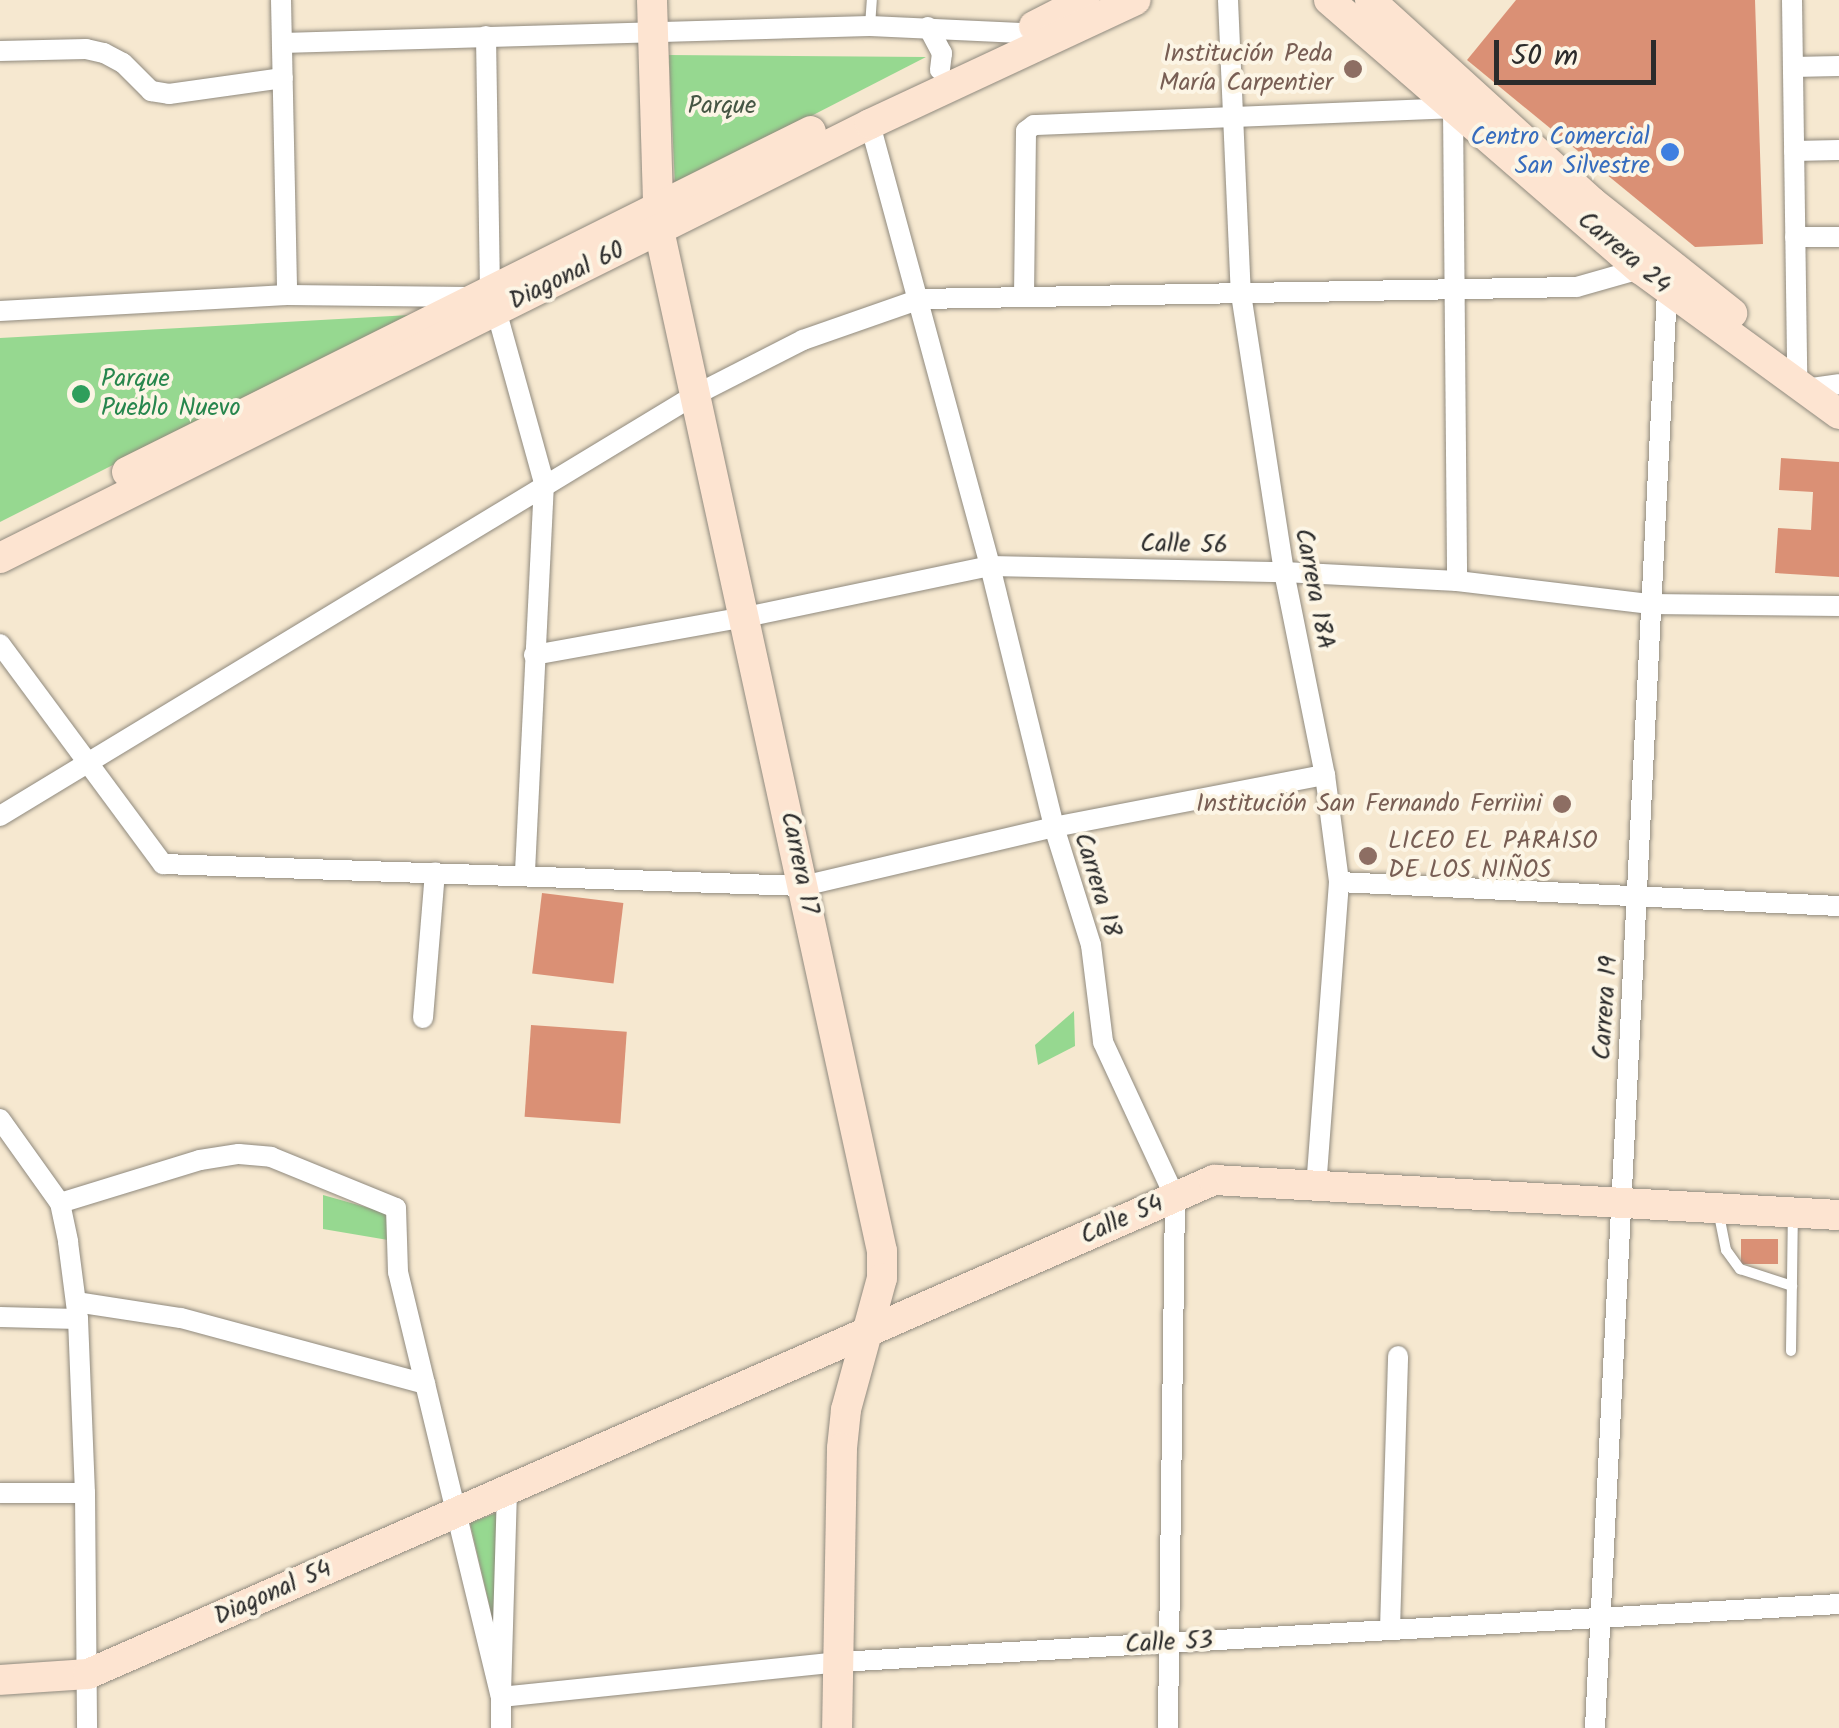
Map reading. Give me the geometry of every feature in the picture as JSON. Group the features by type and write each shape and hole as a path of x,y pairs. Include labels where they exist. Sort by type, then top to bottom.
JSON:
{"street":[{"path":"281,0 287,294"},
{"name":"Carrera 17","path":"652,0 657,218 882,1251 882,1278 846,1410 842,1448 837,1728"},
{"name":"Diagonal 60","path":"657,218 940,70 1085,0"},
{"name":"Diagonal 60","path":"0,536 486,298 1136,0"},
{"name":"Carrera 18A","path":"1228,0 1240,294 1284,572 1326,775 1339,882 1316,1187"},
{"name":"Carrera 24","path":"1328,0 1640,269 1667,290 1817,382"},
{"name":"Carrera 24","path":"1370,0 1592,202 1817,382 1839,414"},
{"path":"1792,0 1795,237 1817,382"},
{"path":"282,43 870,26 1021,33"},
{"path":"928,27 942,54 940,70"},
{"path":"486,36 486,298 544,483 525,874"},
{"path":"0,51 86,49 104,53 123,64 150,91 169,94 284,78"},
{"path":"1792,68 1839,66"},
{"path":"1024,296 1026,132 1034,125 1454,108 1457,581"},
{"name":"Carrera 18","path":"870,124 990,566 1054,827 1091,945 1103,1042 1175,1197 1168,1728"},
{"path":"1794,152 1839,150"},
{"path":"1795,237 1839,237"},
{"path":"0,816 695,395 803,340 920,299 1577,288 1640,269"},
{"name":"Carrera 19","path":"1595,1728 1618,1203 1638,895 1667,290"},
{"path":"0,310 287,294 486,298"},
{"name":"Diagonal 60","path":"0,558 486,298"},
{"name":"Calle 56","path":"534,655 746,618 990,566 1284,572 1457,581 1649,604 1839,606"},
{"path":"0,644 162,864 803,886 1054,827 1326,775"},
{"path":"423,1018 435,872"},
{"path":"1339,882 1839,906"},
{"path":"0,1118 60,1203 77,1310 85,1493 87,1728"},
{"path":"60,1203 200,1160 239,1154 272,1158 396,1208 398,1272 501,1698"},
{"name":"Calle 54","path":"457,1512 1214,1180 1839,1215"},
{"path":"0,1317 77,1310 181,1318 426,1384"},
{"path":"1390,1630 1398,1356"},
{"path":"501,1728 506,1491"},
{"path":"0,1493 85,1493"},
{"name":"Diagonal 54","path":"88,1674 457,1512"},
{"name":"Calle 53","path":"501,1698 839,1662 1839,1604"},
{"path":"0,1680 88,1674"}],"lane":[{"path":"870,26 872,0"},
{"path":"1718,1209 1726,1250 1740,1269 1792,1286"},
{"path":"1790,1351 1793,1213"}],"green space":[{"name":"Parque","path":"669,55 926,57 675,186"},
{"name":"Parque Pueblo Nuevo","path":"410,315 0,522 0,338"},
{"path":"1074,1011 1075,1046 1038,1065 1035,1045"},
{"path":"323,1195 390,1214 388,1240 323,1229"},
{"path":"499,1512 496,1633 470,1523"}],"building":[{"name":"Centro Comercial San Silvestre","path":"1516,0 1755,0 1763,244 1695,247 1467,60"},
{"path":"1781,458 1839,462 1839,577 1775,573 1778,528 1811,530 1813,492 1779,490"},
{"path":"542,893 623,903 614,983 532,973"},
{"path":"531,1025 627,1032 620,1123 525,1117"},
{"path":"1741,1239 1778,1239 1778,1264 1741,1264"}],"place":[{"name":"Institución Peda María Carpentier","path":"1353,69"},
{"name":"Centro Comercial San Silvestre","path":"1670,152"},
{"name":"Parque Pueblo Nuevo","path":"81,394"},
{"name":"Institución San Fernando Ferriini","path":"1562,804"},
{"name":"LICEO EL PARAISO DE LOS NIÑOS","path":"1368,856"}]}
